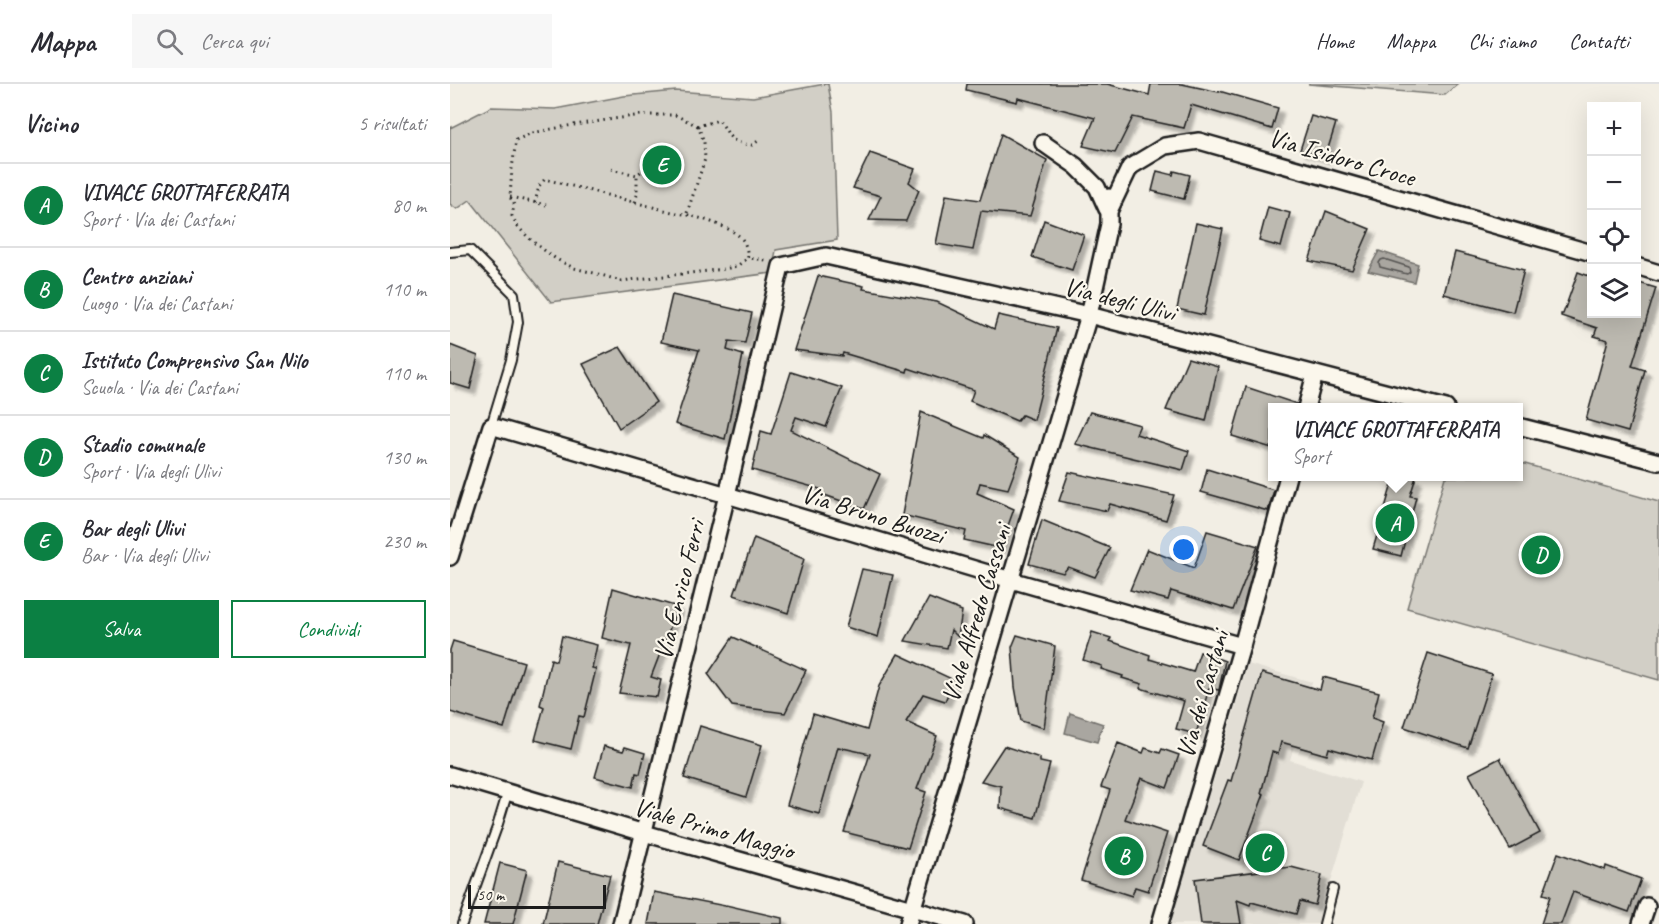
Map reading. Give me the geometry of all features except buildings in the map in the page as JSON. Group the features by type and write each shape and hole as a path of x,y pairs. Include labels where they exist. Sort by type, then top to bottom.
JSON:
{"street":[{"name":"Via Isidoro Croce","path":"1089,315 1109,225 1109,204 1130,167 1165,146 1199,141 1587,252"},
{"path":"1043,143 1076,165 1097,187 1109,204"},
{"name":"Via degli Ulivi","path":"781,266 826,256 1089,315 1427,403"},
{"name":"Via Enrico Ferri","path":"621,924 781,266"},
{"path":"1641,268 1659,273"},
{"name":"Viale Alfredo Cassani","path":"908,924 1089,315"},
{"path":"1307,403 1316,374"},
{"path":"450,557 491,426"},
{"name":"Via Bruno Buozzi","path":"491,426 1242,646"},
{"path":"1523,427 1659,462"},
{"name":"Via dei Castani","path":"1160,924 1242,646 1287,481"},
{"name":"Viale Primo Maggio","path":"450,775 965,924"},
{"path":"1641,924 1647,906"}],"lane":[{"path":"450,252 470,250 514,294 518,322 511,360 491,426"},
{"path":"462,924 508,791"},
{"path":"1324,924 1333,889"}],"path":[{"path":"687,214 705,159 704,142 698,126 684,118 668,114 641,115 532,133 516,140 510,197 514,205 512,216 518,227 543,250 565,265 621,281 725,269 737,266 748,258 774,261 781,266"},
{"path":"698,126 719,120 735,142 752,145 761,139"},
{"path":"635,202 637,175 647,166 650,156 657,153 674,158 677,164 674,174 667,178 651,173 647,166"},
{"path":"611,169 637,175"},
{"path":"535,203 539,186 545,179 687,214 714,223 740,236 747,248 748,258"},
{"path":"510,197 546,205"}],"shaded area":[{"path":"828,84 833,112 837,240 776,250 772,273 551,302 470,200 457,209 450,204 450,128 491,107 555,109 624,96 676,91 753,97"},
{"path":"1308,84 1458,84 1445,95"},
{"path":"1523,463 1659,502 1659,680 1407,608 1444,481 1523,481"},
{"path":"1248,664 1312,682 1290,760 1361,782 1318,924 1168,924 1220,760"}],"water":[{"path":"1379,251 1418,264 1414,282 1368,271"},
{"path":"1070,713 1103,724 1097,742 1065,733"}],"place":[{"name":"Bar degli Ulivi","path":"662,165"},
{"name":"VIVACE GROTTAFERRATA","path":"1395,523"},
{"name":"Stadio comunale","path":"1541,555"},
{"name":"Istituto Comprensivo San Nilo","path":"1265,853"},
{"name":"Centro anziani","path":"1124,856"}]}
